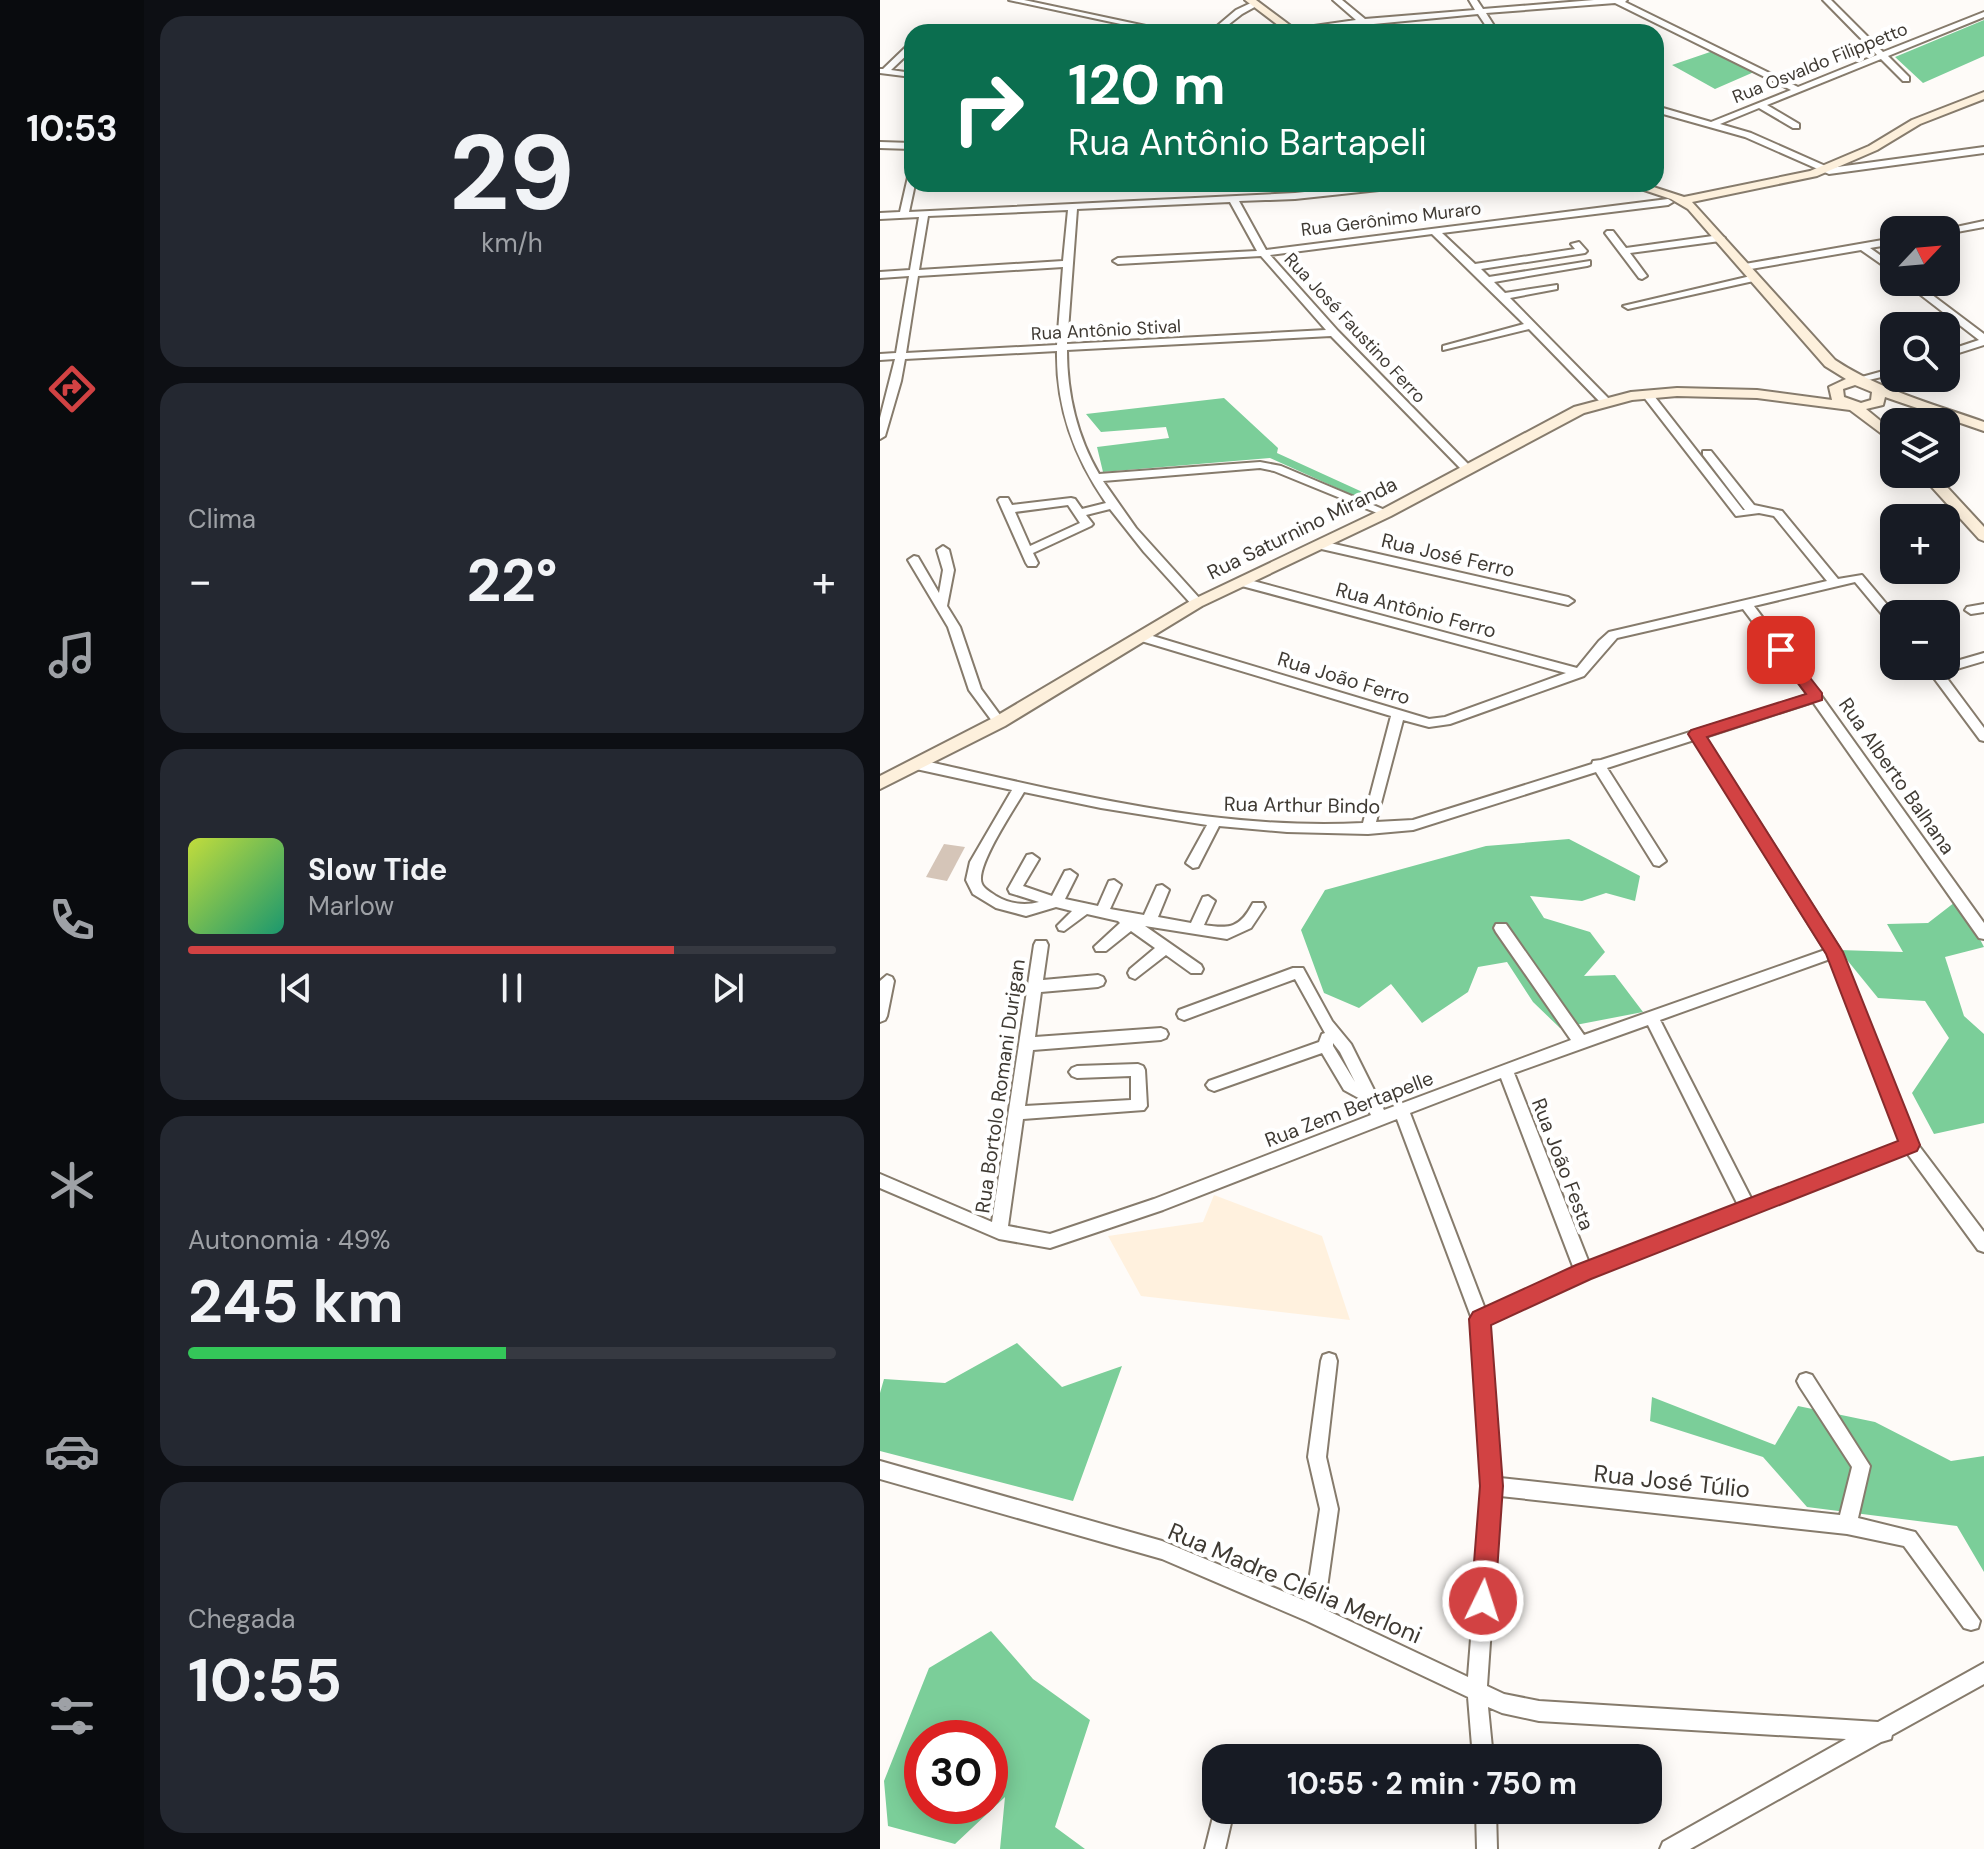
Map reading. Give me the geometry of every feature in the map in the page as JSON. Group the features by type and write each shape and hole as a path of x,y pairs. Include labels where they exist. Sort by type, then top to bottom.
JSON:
{"main road":[{"path":"1253,2 1283,24"},
{"path":"1822,170 1851,158 1916,122 1984,95"},
{"name":"Rua Gerônimo Muraro","path":"1675,202 1822,170"},
{"path":"1651,192 1675,202 1720,238 1830,363 1868,384 1926,408"},
{"path":"1830,363 1838,399 1862,406 1880,425"},
{"path":"1862,406 1881,399 1868,384"},
{"name":"Rua Saturnino Miranda","path":"1768,395 1868,384"},
{"name":"Rua Saturnino Miranda","path":"880,783 999,722 1197,603 1386,513 1579,410 1647,394 1768,395 1882,408"},
{"path":"1960,420 1984,427"},
{"path":"1940,488 1984,536"}],"street":[{"path":"1013,0 1131,24"},
{"path":"1337,0 1363,21"},
{"path":"1473,0 1489,24"},
{"path":"1342,24 1623,0"},
{"path":"1827,0 1906,79"},
{"path":"1617,1 1664,24"},
{"path":"1223,24 1253,2"},
{"name":"Rua Osvaldo Filippetto","path":"1713,124 1984,14"},
{"path":"1664,24 1798,90"},
{"path":"880,82 884,72 904,53"},
{"path":"884,72 904,74"},
{"path":"1760,105 1796,126"},
{"path":"1664,111 1761,140 1822,170"},
{"path":"880,145 904,146"},
{"name":"Rua Gerônimo Muraro","path":"1822,170 1862,168 1984,150"},
{"path":"1851,158 1862,168"},
{"path":"904,215 909,192"},
{"path":"880,216 1233,199 1314,192"},
{"name":"Rua José Faustino Ferro","path":"1233,199 1263,253 1334,333 1466,468"},
{"name":"Rua Gerônimo Muraro","path":"1118,261 1263,253 1675,202"},
{"path":"1073,207 1064,348 1066,395 1074,429 1096,478 1137,539 1197,603"},
{"path":"880,436 900,356 924,214"},
{"path":"1960,228 1984,224"},
{"path":"1435,232 1475,267 1606,402"},
{"path":"1610,233 1642,276"},
{"path":"1623,251 1720,238"},
{"path":"1475,267 1582,251 1576,244"},
{"path":"1745,267 1880,244"},
{"path":"1863,247 1880,260"},
{"path":"1487,280 1587,263"},
{"path":"880,275 1069,264"},
{"path":"1628,306 1755,278"},
{"path":"1503,296 1554,287"},
{"path":"1927,296 1984,340"},
{"path":"1447,348 1532,325"},
{"name":"Rua Antônio Stival","path":"880,357 1334,333"},
{"path":"1960,349 1984,340"},
{"path":"1868,384 1880,378"},
{"path":"1647,394 1740,514 1755,511 1778,513 1835,583"},
{"path":"1707,453 1755,511"},
{"path":"1096,478 1260,465 1277,468 1386,513"},
{"path":"1071,501 1081,513 1087,524 1030,558 1007,504 1071,501"},
{"path":"1081,513 1113,505"},
{"name":"Rua José Ferro","path":"1321,545 1568,601"},
{"path":"942,605 949,577 949,561 943,550"},
{"path":"914,560 954,627 975,690 999,722"},
{"path":"1580,673 1591,663 1602,642 1613,635 1835,583 1858,578 1880,604"},
{"name":"Rua Antônio Ferro","path":"1242,582 1580,673"},
{"name":"Rua Alberto Balhana","path":"1746,604 1984,934"},
{"name":"Rua João Ferro","path":"1142,637 1397,717 1429,723 1446,721 1580,673"},
{"path":"1960,662 1984,657"},
{"path":"1942,680 1984,737"},
{"name":"Rua Arthur Bindo","path":"916,764 1214,824 1368,829 1413,825 1816,697"},
{"path":"1368,829 1397,717"},
{"path":"1697,734 1834,952 1910,1145 1984,1245"},
{"path":"1598,764 1659,861"},
{"path":"1021,786 977,862 973,880 978,890 996,903 1026,911 1056,902 1070,875"},
{"path":"1193,863 1214,824"},
{"path":"1032,859 1015,889 1056,902 1103,910 1126,921 1196,969"},
{"path":"1103,910 1114,885"},
{"path":"1149,921 1162,890"},
{"path":"1196,928 1208,901"},
{"path":"1064,926 1086,907"},
{"path":"1101,947 1126,921 1149,921 1227,934 1240,930 1253,920 1258,907"},
{"path":"1501,928 1582,1044"},
{"name":"Rua Bortolo Romani Durigan","path":"999,1232 1041,945"},
{"path":"1135,973 1165,948"},
{"name":"Rua Zem Bertapelle","path":"880,1181 999,1232 1029,1240 1066,1237 1505,1070 1834,952"},
{"path":"1184,1014 1298,972 1327,1025 1346,1048 1380,1119"},
{"path":"880,1016 887,981"},
{"path":"1034,987 1098,981"},
{"path":"1652,1018 1748,1208"},
{"path":"1327,1025 1325,1046 1349,1086 1367,1096"},
{"path":"1028,1044 1161,1034"},
{"path":"1214,1085 1325,1046"},
{"path":"1017,1113 1139,1106 1138,1070 1077,1072"},
{"name":"Rua João Festa","path":"1505,1070 1584,1272"},
{"path":"1401,1110 1480,1319 1492,1486 1477,1688 1482,1744"},
{"path":"1480,1319 1584,1272 1910,1145"},
{"path":"1314,1614 1329,1509 1317,1457 1329,1361"},
{"path":"1806,1381 1861,1466 1847,1525"},
{"name":"Rua Madre Clélia Merloni","path":"880,1470 1162,1550 1314,1614 1477,1688 1502,1703 1539,1711 1884,1732"},
{"name":"Rua José Túlio","path":"1492,1486 1847,1525 1909,1538 1971,1621"},
{"path":"1670,1849 1884,1732 1984,1673"},
{"path":"1215,1849 1221,1824"},
{"path":"1486,1824 1487,1849"}],"shaded area":[{"path":"1214,1195 1322,1236 1350,1320 1141,1296 1108,1236 1203,1222"}],"green space":[{"path":"1984,20 1984,56 1923,83 1895,57"},
{"path":"1713,51 1754,72 1715,89 1672,65"},
{"path":"1224,398 1278,448 1277,453 1369,495 1366,501 1270,458 1103,472 1097,447 1169,438 1166,427 1101,432 1086,414"},
{"path":"1569,839 1640,876 1635,901 1606,893 1582,901 1530,896 1544,918 1590,932 1605,952 1584,976 1615,975 1643,1012 1560,1028 1533,1002 1507,962 1478,967 1468,992 1422,1023 1391,984 1359,1008 1324,993 1301,930 1325,890 1486,846"},
{"path":"1959,899 1984,947 1945,957 1964,1016 1984,1034 1984,1123 1934,1134 1912,1093 1949,1038 1925,1001 1878,998 1839,950 1903,952 1887,924 1928,923"},
{"path":"1017,1343 1062,1387 1122,1366 1073,1501 880,1451 880,1393 884,1379 945,1383"},
{"path":"1652,1397 1775,1445 1798,1406 1875,1422 1951,1461 1984,1456 1984,1572 1957,1526 1807,1507 1763,1457 1650,1421"},
{"path":"991,1631 1033,1679 1090,1720 1055,1827 1085,1849 1000,1849 1002,1824 1008,1824 1008,1720 908,1720 929,1668"},
{"path":"904,1731 904,1824 976,1824 955,1844 888,1826 884,1781"}],"building":[{"path":"944,844 965,847 947,881 926,877"}],"route":[{"path":"1483,1601 1492,1486 1480,1319 1584,1272 1910,1145 1834,952 1697,734 1816,697 1781,650"}]}
